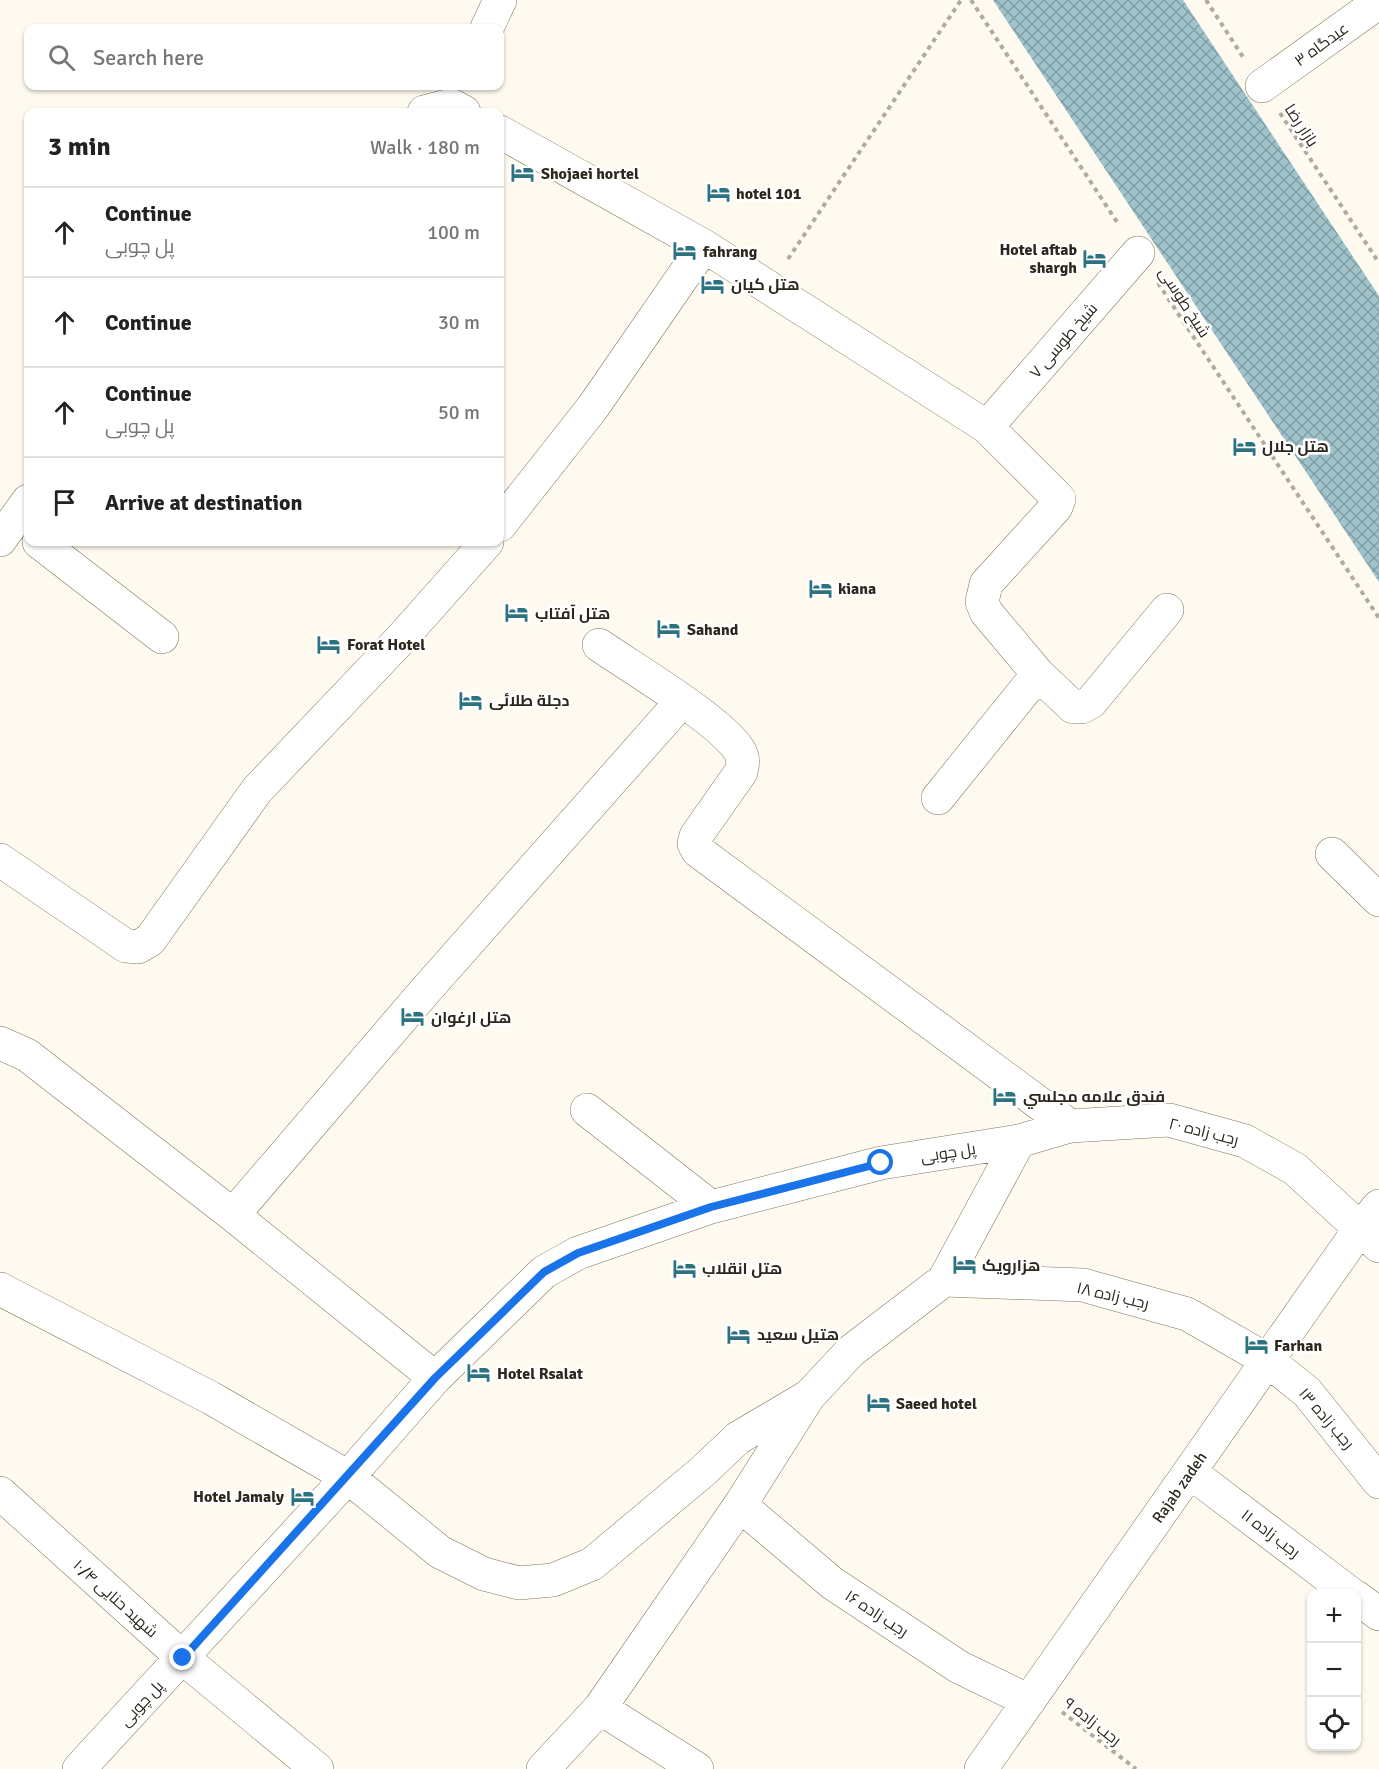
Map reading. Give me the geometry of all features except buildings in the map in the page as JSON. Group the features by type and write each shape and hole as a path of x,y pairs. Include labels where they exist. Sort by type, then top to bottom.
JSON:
{"street":[{"path":"489,24 500,0"},
{"name":"عیدگاه ۳","path":"1262,86 1379,2"},
{"path":"504,134 705,246 987,427 1059,499 1056,507 986,584 982,602 986,612 1038,674 1073,707 1082,707 1091,702 1167,610"},
{"path":"504,520 593,407 705,246"},
{"name":"شیخ طوسی ۷","path":"987,427 1138,253"},
{"path":"44,546 162,637"},
{"path":"0,860 126,946 138,947 150,940 257,790 399,641 483,546"},
{"path":"599,645 711,723 738,749 744,762 741,772 696,836 694,844 698,851 1070,1126"},
{"path":"938,798 1038,674"},
{"path":"233,1215 426,990 681,702"},
{"path":"1332,854 1379,900"},
{"path":"0,1043 27,1055 233,1215 435,1378"},
{"path":"587,1110 711,1207"},
{"name":"رجب زاده ۲۰","path":"1019,1140 1070,1126 1169,1120 1245,1141 1295,1169 1372,1227"},
{"path":"543,1769 600,1708 740,1504 809,1396 851,1351 944,1280 1019,1140"},
{"name":"پل چوبی","path":"79,1769 348,1477 435,1378 544,1272 578,1253 711,1207 881,1163 1019,1140"},
{"name":"Rajab zadeh","path":"981,1769 1268,1360 1372,1227"},
{"name":"رجب زاده ۱۸","path":"944,1280 1083,1286 1187,1314 1268,1360"},
{"path":"0,1289 211,1398 348,1477 440,1552 484,1574 519,1583 553,1580 592,1564 702,1472 738,1438 809,1396"},
{"name":"رجب زاده ۱۳","path":"1268,1360 1307,1392 1379,1482"},
{"name":"رجب زاده ۱۱","path":"1190,1472 1346,1589"},
{"name":"شهید حنایی ۱۰/۴","path":"0,1493 183,1658 317,1769"},
{"name":"رجب زاده ۱۶","path":"740,1504 832,1583 959,1667 1032,1696"},
{"path":"1361,1601 1379,1614"},
{"path":"600,1708 697,1769"}],"path":[{"path":"770,286 961,0"},
{"name":"شیخ طوسی","path":"971,0 1379,618"},
{"name":"بازار رضا","path":"1206,0 1379,263"},
{"name":"رجب زاده ۹","path":"1032,1696 1136,1769"}],"place":[{"name":"Shojaei hortel","path":"523,173"},
{"name":"hotel 101","path":"718,193"},
{"name":"fahrang","path":"685,251"},
{"name":"Hotel aftab shargh","path":"1095,258"},
{"name":"هتل کیان","path":"713,284"},
{"name":"هتل جلال","path":"1244,446"},
{"name":"kiana","path":"820,588"},
{"name":"هتل آفتاب","path":"517,613"},
{"name":"Sahand","path":"669,629"},
{"name":"Forat Hotel","path":"329,644"},
{"name":"دجلة طلائی","path":"471,700"},
{"name":"هتل ارغوان","path":"413,1017"},
{"name":"فندق علامه مجلسي","path":"1005,1096"},
{"name":"هزارویک","path":"964,1265"},
{"name":"هتل انقلاب","path":"684,1268"},
{"name":"هتیل سعید","path":"739,1334"},
{"name":"Farhan","path":"1256,1345"},
{"name":"Hotel Rsalat","path":"479,1373"},
{"name":"Saeed hotel","path":"878,1403"},
{"name":"Hotel Jamaly","path":"302,1496"}],"route":[{"path":"183,1658 435,1378 544,1272 578,1253 711,1207 881,1163"}]}
